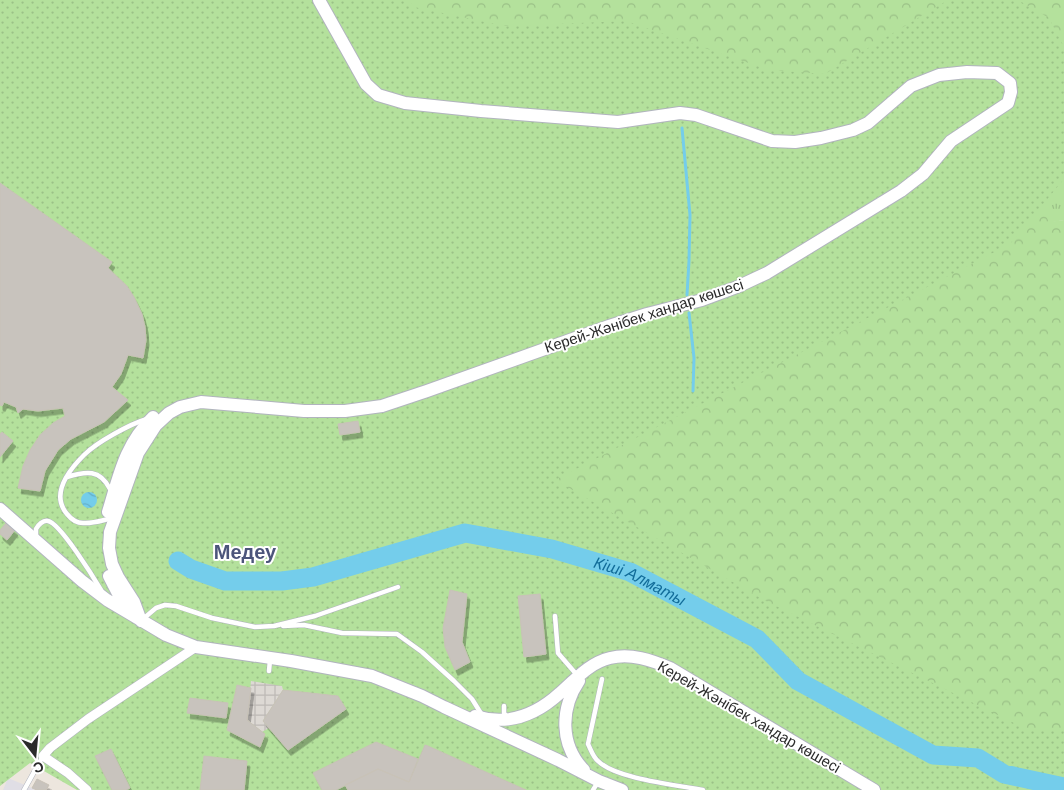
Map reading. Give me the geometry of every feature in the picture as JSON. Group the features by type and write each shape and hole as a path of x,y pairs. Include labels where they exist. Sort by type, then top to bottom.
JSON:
{"street":[{"name":"Керей-Жәнібек хандар көшесі","path":"128,613 110,577 103,555 102,536 138,453 159,417 180,407 201,402 304,411 345,411 382,406 609,326 702,300 737,287 767,273 901,191 922,174 951,141 1008,103 1011,92 1010,83 997,73 967,72 939,75 910,86 868,123 853,130 795,142 772,141 696,115 680,112 618,122 405,103 378,95 366,84 319,0"},
{"path":"0,509 82,581 107,600 141,621"},
{"name":"Керей-Жәнібек хандар көшесі","path":"110,519 109,548 112,564 118,577 134,602 141,621 166,635 196,646 270,665 372,676 402,686 594,782 622,790"},
{"path":"87,790 68,772 44,756 50,748 88,719 196,646"},
{"name":"Керей-Жәнібек хандар көшесі","path":"444,707 485,719 510,719 526,716 541,708 592,666 611,658 624,656 651,660 664,665 874,790"},
{"name":"Керей-Жәнібек хандар көшесі","path":"592,666 573,689 565,720 571,754 594,782"}],"lane":[{"path":"110,519 84,524 70,518 62,508 59,500 60,488 85,454 128,426 159,417"},
{"path":"66,478 79,473 91,472 100,475 110,488"},
{"path":"38,542 35,534 38,525 49,521 54,524 71,544 107,600"},
{"path":"274,626 315,616 398,587"},
{"path":"141,621 156,608 165,605 176,606 212,618 255,627 304,625 342,633 397,634 422,652 454,681 472,699 485,719"},
{"path":"555,616 558,653 578,676"},
{"path":"602,679 588,744 598,762 632,778 703,790"},
{"path":"504,706 504,714 510,719"},
{"path":"24,790 44,756"}],"shaded area":[{"path":"251,681 282,686 283,690 263,721 269,728 262,732 247,720"},
{"path":"8,778 32,788 37,790 3,790"}],"green space":[{"path":"0,0 409,0 414,7 505,26 626,21 769,70 825,74 948,0 1018,0 1049,18 1064,47 1064,179 1010,244 555,480 764,600 1026,729 1064,729 1064,790 77,790 30,763 0,786"},
{"path":"331,0 1064,0 1064,93 859,104"},
{"path":"1064,140 1064,220 1048,223 1020,167"},
{"path":"1045,194 1048,222 1064,220 1064,769 195,531"}],"water":[{"path":"86,492 92,492 97,497 95,506 86,508 81,503 81,497"}],"building":[{"path":"0,183 112,262 108,268 127,286 134,297 142,314 145,327 146,340 143,358 128,355 121,374 112,387 128,400 104,422 71,439 58,450 45,471 40,491 18,488 23,466 30,450 40,435 53,423 65,416 63,408 38,411 23,409 18,413 16,407 4,402 2,406 0,405"},
{"path":"358,421 360,432 340,435 338,424"},
{"path":"2,432 13,441 0,457 0,434"},
{"path":"6,523 15,530 7,540 0,534 0,530"},
{"path":"450,590 467,594 462,642 470,662 455,670 445,647 443,628"},
{"path":"540,594 546,654 524,657 518,596"},
{"path":"237,685 251,688 247,720 265,734 260,747 227,730"},
{"path":"283,690 338,696 346,709 288,750 263,721"},
{"path":"190,698 228,703 226,718 187,713"},
{"path":"376,742 418,759 409,782 378,769 336,790 322,790 313,773"},
{"path":"425,745 526,790 348,790 345,785 378,769 409,782"},
{"path":"111,749 130,788 126,790 112,790 95,756"},
{"path":"204,756 247,761 244,790 200,790"},
{"path":"37,779 49,785 46,790 32,788"}],"waterway":[{"path":"682,128 690,215 687,295"},
{"path":"689,313 694,358 693,391"},
{"name":"Кіші Алматы","path":"178,561 191,569 225,581 282,581 313,577 465,533 552,549 630,572 757,639 798,681 933,755 978,758 1004,774 1064,787"}],"district":[{"name":"Медеу","path":"245,552"}]}
